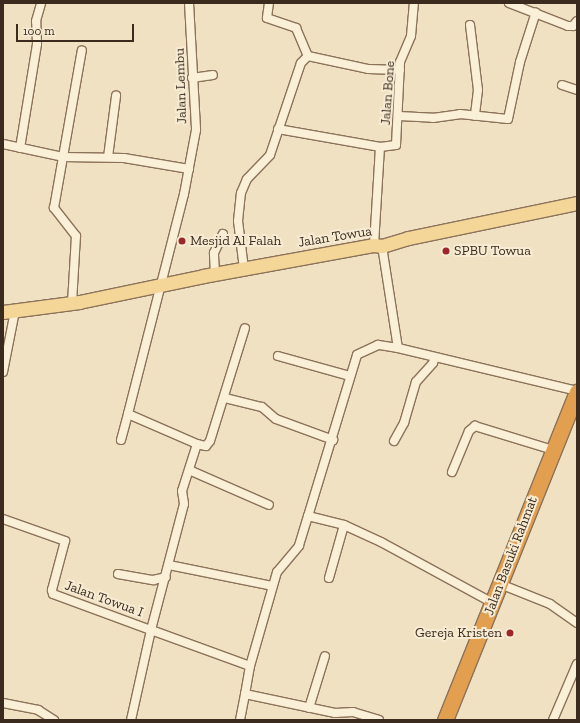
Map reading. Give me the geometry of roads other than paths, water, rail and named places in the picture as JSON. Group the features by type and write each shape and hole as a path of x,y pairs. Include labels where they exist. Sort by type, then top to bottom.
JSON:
{"highway":[{"name":"Jalan Basuki Rahmat","path":"446,720 553,450 574,407 577,392"}],"main road":[{"name":"Jalan Towua","path":"9,311 72,303 160,287 215,274 378,246 408,238 577,203"}],"street":[{"path":"20,148 37,44 36,21 40,3"},
{"name":"Jalan Lembu","path":"121,440 189,168 196,117 192,78 189,3"},
{"path":"269,3 267,18 296,28 308,56"},
{"name":"Jalan Bone","path":"380,147 396,145 399,116 400,70 410,38 414,3"},
{"path":"509,3 536,12 568,26 573,26 577,21"},
{"path":"399,116 433,118 460,114 509,118 520,62 536,12"},
{"path":"470,25 478,90 475,116"},
{"path":"72,303 76,236 54,208 82,50"},
{"path":"308,56 368,69 400,70"},
{"path":"244,269 238,221 241,193 247,179 267,160 299,67 308,56"},
{"path":"192,78 213,75"},
{"path":"562,85 577,90"},
{"path":"108,157 116,96"},
{"path":"278,128 380,147 378,246 398,348"},
{"path":"3,144 62,157 108,157 189,168"},
{"path":"215,274 214,254 223,234"},
{"path":"3,372 9,311"},
{"path":"128,414 197,444 208,444 226,398 245,328"},
{"path":"240,720 250,666 272,586 280,566 299,546 333,440 357,355 378,345 398,348 577,392"},
{"path":"278,356 350,376"},
{"path":"394,442 404,422 416,382 433,363 435,357"},
{"path":"226,398 262,407 276,419 333,440"},
{"path":"452,472 473,426 553,450"},
{"path":"197,444 182,491 184,504 151,630 250,666"},
{"path":"189,470 269,505"},
{"path":"308,516 344,525 400,552 493,603"},
{"name":"Jalan Towua I","path":"3,519 65,541 52,590 53,594 151,630 131,720"},
{"path":"329,578 344,525"},
{"path":"169,565 272,586"},
{"path":"118,574 153,580 166,577"},
{"path":"500,584 550,604 576,622"},
{"path":"309,708 325,656"},
{"path":"553,720 577,664"},
{"path":"245,694 335,713 349,712 379,720"},
{"path":"3,703 38,710 54,720"}],"place":[{"name":"Mesjid Al Falah","path":"182,241"},
{"name":"SPBU Towua","path":"446,251"},
{"name":"Gereja Kristen","path":"510,633"}]}
